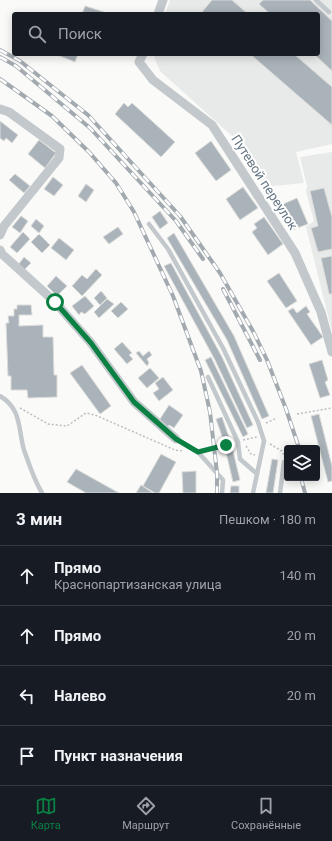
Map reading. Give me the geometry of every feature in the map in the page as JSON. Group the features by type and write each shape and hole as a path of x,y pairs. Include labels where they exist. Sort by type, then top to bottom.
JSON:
{"street":[{"path":"159,12 163,0"},
{"name":"Путевой переулок","path":"141,56 139,62 153,80 212,125 296,253 320,312 332,352"},
{"path":"0,109 9,112 60,149 59,158 4,226 0,235"},
{"path":"0,250 2,254 55,302 91,343 134,402 176,439"}],"lane":[{"path":"316,0 329,12"},
{"path":"149,224 168,249 183,275 223,348 260,425 264,438 253,493"},
{"path":"208,377 238,442 240,459 257,474"},
{"path":"0,396 6,399 18,416 24,450 37,486 42,493"},
{"path":"176,439 198,452 223,480 222,493"},
{"path":"280,493 284,462"}],"path":[{"path":"6,399 48,424 67,426 86,413 95,414 175,450 183,451"},
{"path":"297,414 332,408"},
{"path":"260,425 277,418"},
{"path":"198,452 238,442 264,438 282,451 284,456"},
{"path":"238,442 246,445 251,454 261,457"}],"shaded area":[{"path":"170,0 332,0 332,144 296,152 304,183 263,187 232,136 160,71 154,56 320,56 320,12 166,12"},
{"path":"332,152 332,332 306,227 314,221 306,192 307,186 300,157"}],"building":[{"path":"212,0 232,0 246,12 202,12"},
{"path":"263,0 310,0 332,21 332,71 316,56 320,56 320,12 268,12 259,4"},
{"path":"85,6 104,12 83,12"},
{"path":"60,56 77,56 75,62"},
{"path":"252,56 296,56 332,87 332,125"},
{"path":"124,103 128,107 132,103 175,142 161,157 115,114"},
{"path":"0,121 18,135 12,143 6,138 4,141 0,138"},
{"path":"39,140 56,153 45,168 28,154"},
{"path":"211,141 231,170 216,181 195,153"},
{"path":"15,174 30,186 24,193 9,180"},
{"path":"53,177 63,185 54,196 44,189"},
{"path":"86,184 94,190 86,202 78,196"},
{"path":"243,187 258,208 240,220 226,199"},
{"path":"324,188 332,217 332,249 318,252 311,228 318,226 310,191"},
{"path":"297,198 308,224 292,230 281,205"},
{"path":"160,211 168,223 160,229 152,217"},
{"path":"21,216 28,221 20,233 12,227"},
{"path":"264,217 283,244 268,255 252,232 257,228 254,224"},
{"path":"36,219 44,226 39,233 31,226"},
{"path":"118,227 123,234 109,244 103,237"},
{"path":"23,232 30,239 17,253 10,247"},
{"path":"174,233 234,336 269,416 262,419 227,340 167,238"},
{"path":"39,234 50,245 42,253 31,242"},
{"path":"59,238 74,250 66,260 51,248"},
{"path":"332,256 332,294 329,294 321,258"},
{"path":"24,257 31,263 24,270 18,265"},
{"path":"171,263 222,357 253,425 247,428 215,360 164,266"},
{"path":"96,269 102,275 82,296 72,286 82,275 87,279"},
{"path":"279,273 297,301 286,308 267,281"},
{"path":"56,276 67,286 57,296 47,286"},
{"path":"101,291 107,298 100,305 94,298"},
{"path":"85,296 94,306 85,314 81,312 79,315 72,306"},
{"path":"107,299 114,304 99,318 94,312"},
{"path":"121,302 128,309 118,318 111,311"},
{"path":"17,305 31,305 32,315 19,315 19,326 43,325 43,337 53,337 54,375 57,375 57,397 28,398 27,390 11,390 11,376 8,376 6,323 9,323 8,316 14,316 14,309 17,309"},
{"path":"306,306 310,312 307,314 323,337 311,345 288,311 293,308 297,313"},
{"path":"122,342 132,353 129,355 133,359 127,364 114,349"},
{"path":"139,351 143,356 149,351 152,355 147,359 149,363 147,366 136,353"},
{"path":"211,357 248,434 243,437 205,360"},
{"path":"322,360 328,380 325,382 330,395 320,398 309,364"},
{"path":"82,365 111,406 100,414 70,373"},
{"path":"150,368 159,378 147,388 138,378"},
{"path":"163,377 173,390 159,401 153,393 159,389 155,383"},
{"path":"169,405 183,415 174,428 169,425 167,427 160,419"},
{"path":"319,414 332,466 332,481 328,482 320,451 320,445 318,445 311,416"},
{"path":"222,417 230,440 224,442 216,419"},
{"path":"232,447 240,480 233,482 225,448"},
{"path":"161,454 176,462 159,493 155,493 143,486"},
{"path":"272,459 278,460 273,493 266,493"},
{"path":"76,469 119,493 86,493 67,482"},
{"path":"196,471 196,493 183,493 182,472"},
{"path":"141,485 153,493 136,493"},
{"path":"231,486 239,486 239,493 230,493"}],"railway":[{"path":"0,50 20,61 88,115 180,216 220,273 254,333 267,360 298,445"},
{"path":"0,57 16,66 90,128 176,221 203,259"},
{"path":"0,79 52,116 89,152 116,183 134,212 173,296 201,371 210,412 217,473 217,493"},
{"path":"223,289 260,360"},
{"path":"302,481 305,493"}],"route":[{"path":"55,302 91,343 134,402 176,439 198,452 226,445"}]}
